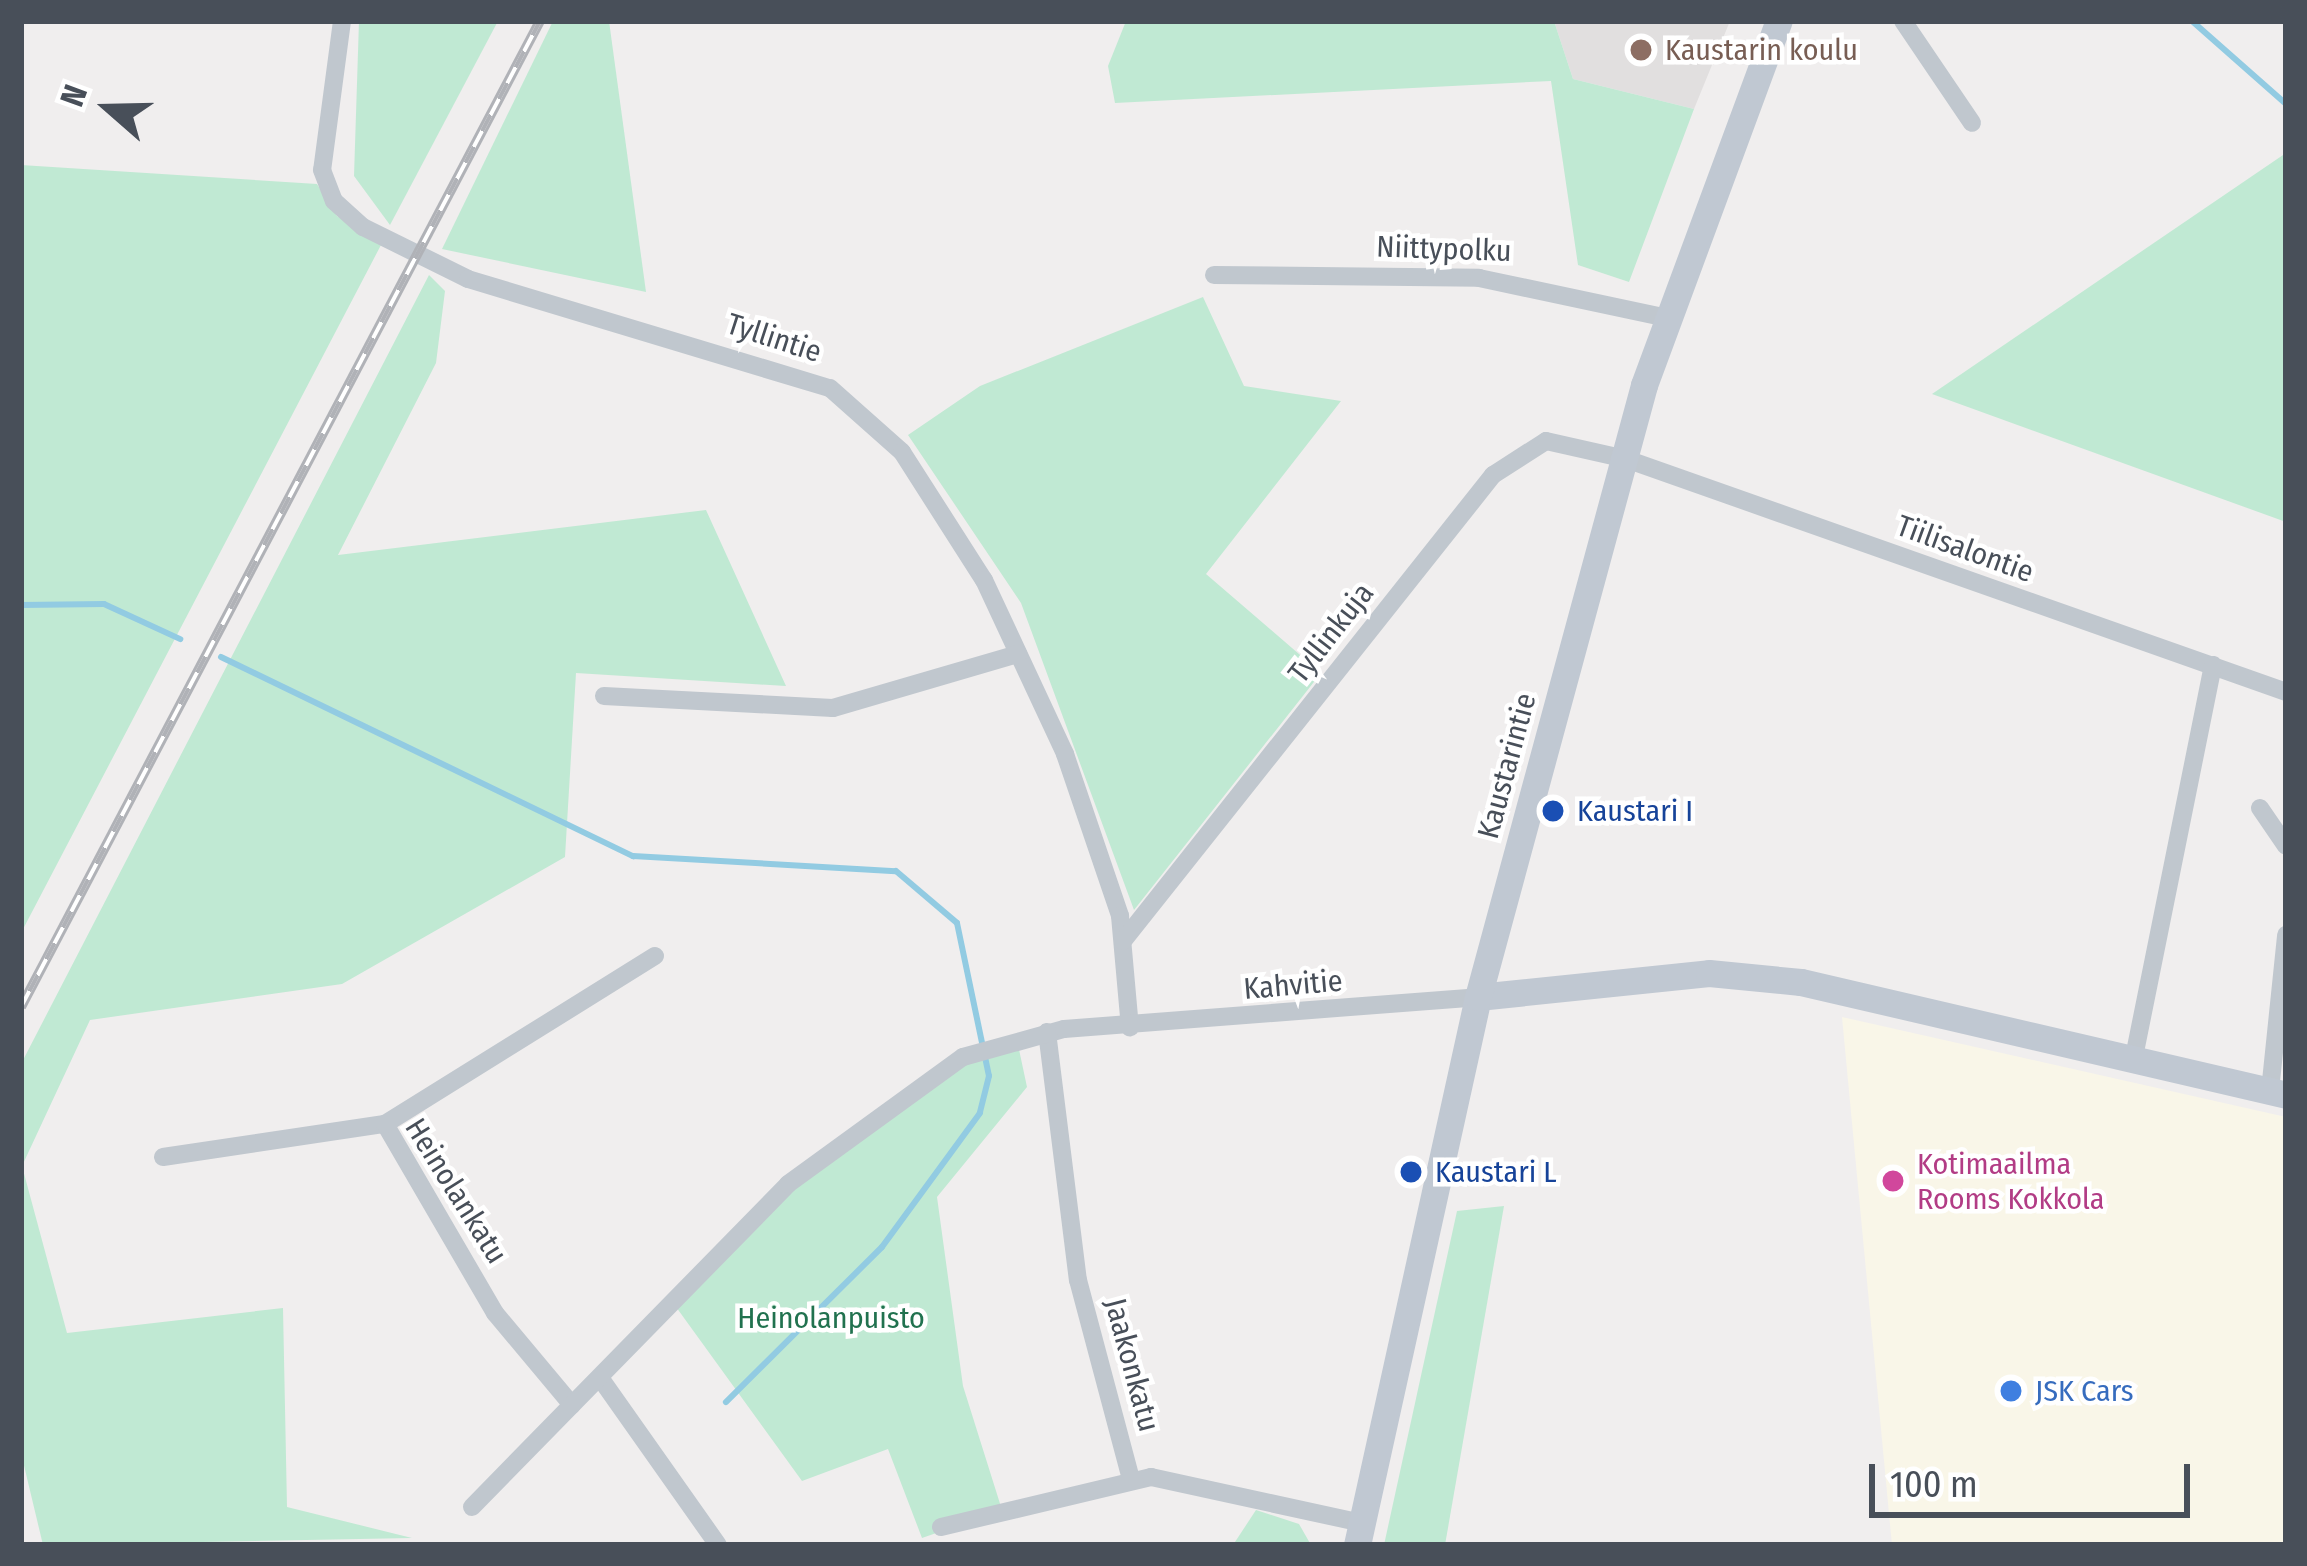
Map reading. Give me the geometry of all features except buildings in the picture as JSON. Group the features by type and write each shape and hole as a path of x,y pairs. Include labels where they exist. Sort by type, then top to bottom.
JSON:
{"street":[{"name":"Tyllintie","path":"342,21 322,170 334,201 420,262 830,388 902,452 1018,654 1099,843 1123,940 1130,1028"},
{"name":"Kaustarintie","path":"1359,1534 1478,997 1625,459 1667,318 1779,21"},
{"path":"1904,21 1972,123"},
{"name":"Niittypolku","path":"1214,275 1479,278 1667,318"},
{"name":"Tyllinkuja","path":"1123,940 1512,454 1546,441 1625,459"},
{"name":"Tiilisalontie","path":"1625,459 2286,692"},
{"path":"604,696 832,708 1018,654"},
{"path":"2134,1057 2213,665"},
{"path":"2260,808 2286,846"},
{"path":"2278,1093 2286,935"},
{"path":"385,1124 656,956"},
{"name":"Kahvitie","path":"472,1507 572,1405 602,1382 788,1184 963,1058 1047,1032 1709,973 1801,982 2278,1093"},
{"name":"Jaakonkatu","path":"1047,1032 1078,1280 1131,1479 1359,1534"},
{"name":"Heinolankatu","path":"163,1157 385,1124 495,1313 572,1405"},
{"path":"602,1382 718,1545"},
{"path":"941,1527 1131,1479"}],"shaded area":[{"name":"Kaustarin koulu","path":"1554,21 1730,21 1694,109 1573,79"},
{"path":"1842,1017 2286,1117 2286,1545 1892,1545"}],"green space":[{"path":"359,21 498,21 390,225 354,176"},
{"path":"553,21 609,21 646,292 442,249"},
{"path":"1126,21 1554,21 1573,79 1694,109 1629,282 1578,265 1551,81 1115,103 1108,66"},
{"path":"2286,153 2286,522 1932,394"},
{"path":"21,165 317,184 337,216 381,245 21,933"},
{"path":"429,275 445,291 436,363 338,555 706,510 786,686 576,673 565,857 342,984 90,1020 22,1166 67,1333 283,1308 287,1507 412,1538 43,1545 21,1453 21,1064"},
{"path":"1203,297 1244,386 1341,401 1206,574 1321,673 1134,910 1021,603 908,435 980,386"},
{"name":"Heinolanpuisto","path":"1017,1040 1027,1087 937,1197 963,1386 1002,1510 922,1538 888,1449 802,1481 671,1300 852,1129 963,1057"},
{"path":"1504,1206 1445,1545 1384,1545 1457,1211"},
{"path":"1256,1510 1299,1524 1311,1545 1233,1545"}],"waterway":[{"path":"2192,21 2286,104"},
{"path":"21,605 104,604 180,639"},
{"path":"221,657 633,856 896,871 957,923 989,1076 980,1113 882,1247 726,1402"}],"railway":[{"path":"21,1007 540,21"}],"place":[{"name":"Kaustarin koulu","path":"1641,50"},
{"name":"Kaustari I","path":"1553,811"},
{"name":"Kaustari L","path":"1411,1172"},
{"name":"Kotimaailma Rooms Kokkola","path":"1893,1181"},
{"name":"JSK Cars","path":"2011,1391"}]}
